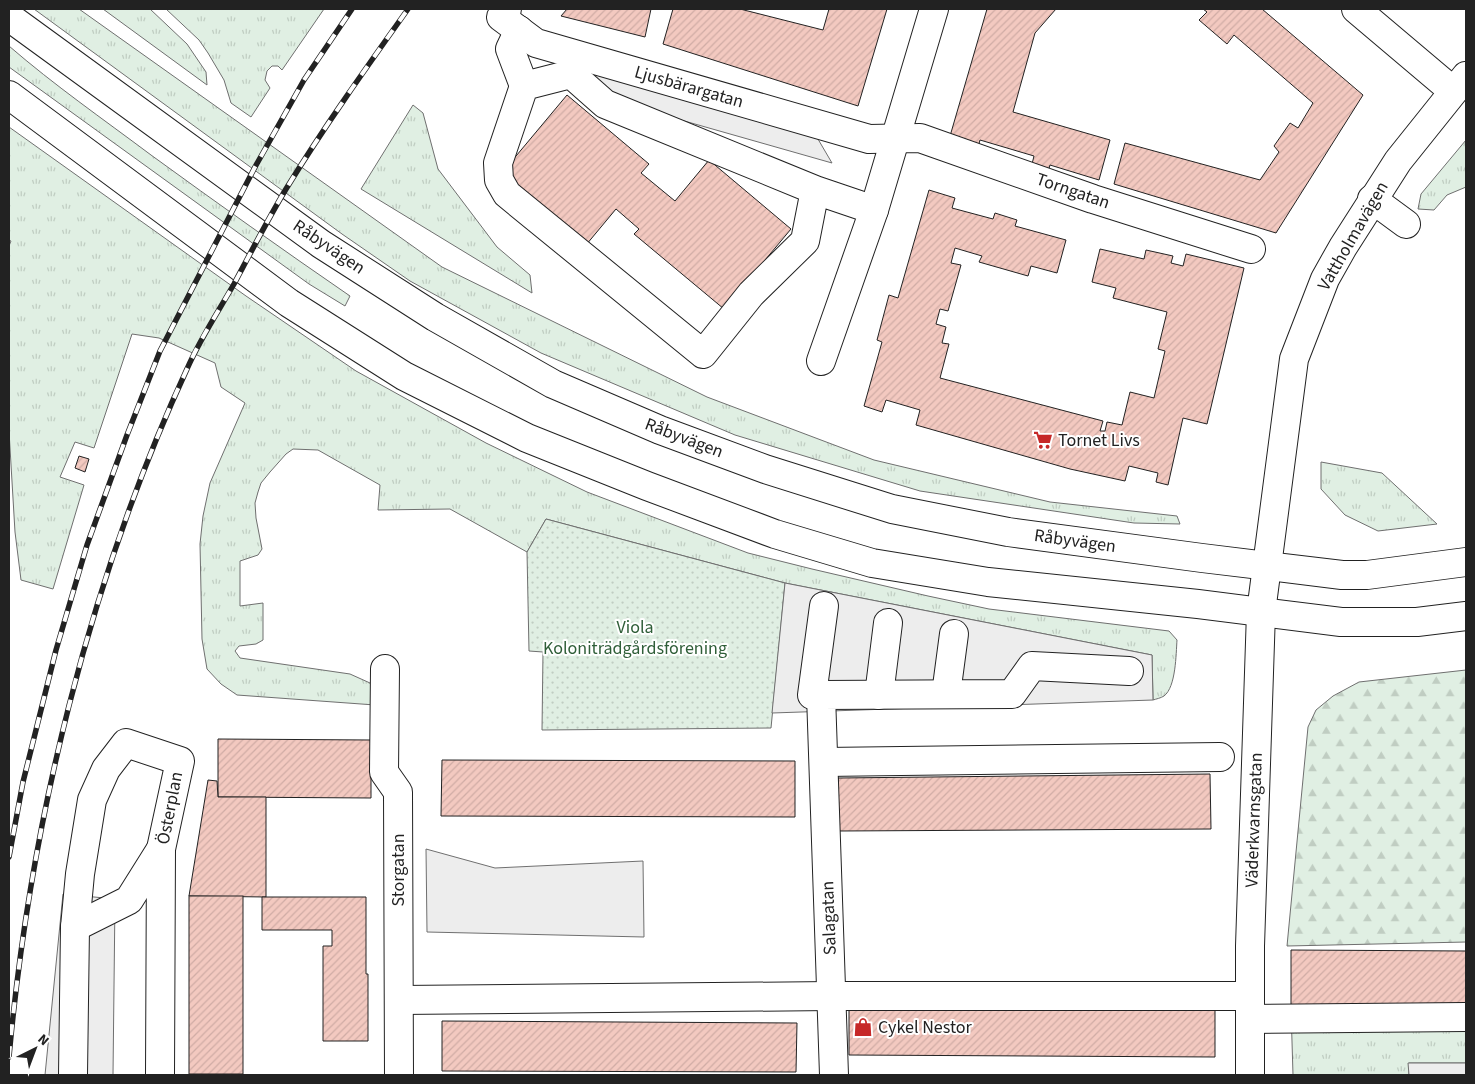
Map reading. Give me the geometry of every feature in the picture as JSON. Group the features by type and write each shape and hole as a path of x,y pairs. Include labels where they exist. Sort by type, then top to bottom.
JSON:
{"street":[{"path":"821,361 874,210 934,9"},
{"path":"1356,9 1460,84"},
{"name":"Råbyvägen","path":"9,17 321,244 435,317 553,384 660,430 765,469 892,509 1008,532 1342,575 1367,575 1466,562"},
{"path":"513,20 510,48 524,86 498,163 499,180 507,194 703,354 751,294 805,241 815,190"},
{"name":"Ljusbärargatan","path":"513,20 536,43 869,139 895,138"},
{"path":"524,86 571,74 604,104 815,190 874,210"},
{"name":"Vattholmavägen","path":"1267,566 1294,359 1325,279 1372,199 1398,161 1460,84"},
{"path":"9,95 289,303 404,376 527,438 775,534 872,562 988,582 1341,622 1417,622 1466,616"},
{"name":"Torngatan","path":"895,138 920,138 928,140 1093,198 1251,249"},
{"path":"1372,199 1406,224"},
{"name":"Väderkvarnsgatan","path":"1250,1075 1250,946 1261,612 1267,566"},
{"path":"824,606 812,695 1012,694 1032,666 1129,671"},
{"path":"879,695 888,623"},
{"path":"946,694 954,634"},
{"name":"Storgatan","path":"385,668 384,772 398,792 399,1075"},
{"name":"Salagatan","path":"821,695 834,1075"},
{"name":"Österplan","path":"73,1075 75,927 80,874 92,800 106,769 126,743 180,761 161,848 160,1075"},
{"path":"824,762 1220,757"},
{"path":"75,927 129,900 161,848"},
{"path":"399,1000 831,996 1250,1007 1466,1017"}],"green space":[{"path":"34,9 79,9 442,267 707,397 874,460 1050,502 1177,516 1180,524 1134,523 920,491 735,435 541,353 410,281 342,234"},
{"path":"103,9 150,9 187,44 206,72 207,85"},
{"path":"166,9 324,9 282,70 278,66 272,66 267,71 265,80 270,88 251,117 231,103 224,80 208,53 199,40"},
{"path":"9,46 61,88 151,155 350,296 345,306 309,284 9,67"},
{"path":"413,105 423,113 438,169 497,247 530,275 532,293 361,189"},
{"path":"9,127 246,296 356,371 486,443 587,492 748,553 989,609 1169,631 1177,640 1175,670 1168,692 1164,696 1153,700 1152,655 785,583 546,519 527,552 450,509 378,510 380,485 318,450 293,449 286,454 261,483 258,492 255,503 256,518 262,549 258,555 240,561 240,606 263,603 263,640 256,644 239,646 235,651 240,658 350,674 370,683 375,694 375,705 237,695 221,684 207,669 202,639 200,544 203,516 210,483 245,403 221,387 215,363 159,338 132,334 94,448 75,442 60,477 84,485 53,589 21,580 15,532 9,431 9,246 11,241 9,240"},
{"path":"1466,140 1466,187 1447,195 1434,210 1418,209 1421,194"},
{"path":"1321,462 1382,473 1437,524 1378,531 1345,515 1321,489"},
{"name":"Viola Koloniträdgårdsförening","path":"546,519 785,583 771,728 542,730 543,652 529,651 527,552"},
{"path":"1466,670 1466,942 1287,946 1308,727 1316,710 1333,696 1359,682"},
{"path":"1291,1008 1466,1009 1466,1063 1409,1063 1409,1075 1293,1075"}],"shaded area":[{"path":"592,70 815,134 832,163 607,99"},
{"path":"785,583 1152,655 1153,700 772,713"},
{"path":"426,849 495,868 643,861 644,937 427,932"},
{"path":"63,894 115,899 113,1075 45,1075"},
{"path":"1408,1063 1466,1063 1466,1075 1409,1075"}],"building":[{"path":"567,9 651,9 645,37 561,16"},
{"path":"673,9 740,9 823,30 829,9 887,9 858,106 663,44"},
{"path":"987,9 1056,9 1035,33 1013,112 1110,140 1099,180 1050,165 1048,172 1031,168 1034,156 980,140 977,151 948,143"},
{"path":"1203,9 1262,9 1363,95 1276,233 1114,184 1125,143 1260,180 1279,152 1274,146 1290,123 1298,128 1313,103 1234,35 1227,44 1199,20 1207,12"},
{"path":"567,95 649,164 641,173 675,201 709,160 791,229 724,309 634,234 639,229 616,209 586,245 501,174"},
{"path":"929,190 955,198 952,208 993,219 995,213 1017,220 1015,226 1066,240 1057,273 1031,266 1028,276 979,262 982,256 955,248 951,263 961,265 948,311 940,309 936,324 946,327 942,343 949,344 940,378 1103,421 1100,431 1105,431 1107,422 1122,425 1130,392 1154,398 1165,351 1158,349 1167,312 1113,298 1116,288 1092,282 1100,249 1144,259 1146,250 1173,256 1171,263 1183,266 1186,254 1244,268 1207,424 1183,418 1168,485 1156,482 1158,473 1129,466 1125,481 1070,469 916,425 920,410 886,400 882,412 864,406 882,342 877,340 889,295 898,298"},
{"path":"79,456 89,459 85,472 75,468"},
{"path":"218,739 371,740 371,798 218,797"},
{"path":"442,760 795,761 795,817 441,816"},
{"path":"1210,774 1211,829 839,831 838,778"},
{"path":"208,780 217,781 218,797 266,797 266,897 189,896"},
{"path":"189,896 243,896 243,1074 189,1074"},
{"path":"262,897 366,897 368,1041 323,1041 323,946 332,946 332,930 262,930"},
{"path":"1291,950 1466,951 1466,1009 1291,1008"},
{"path":"849,1001 1215,1002 1215,1057 849,1055"},
{"path":"442,1021 797,1023 796,1072 442,1071"}],"railway":[{"path":"9,857 23,782 56,650 87,545 160,351 255,167 304,80 352,9"},
{"path":"9,1057 32,881 69,705 93,618 121,533 152,450 198,347 279,200 330,120 408,9"}],"place":[{"name":"Tornet Livs","path":"1043,440"},
{"name":"Cykel Nestor","path":"863,1027"}]}
